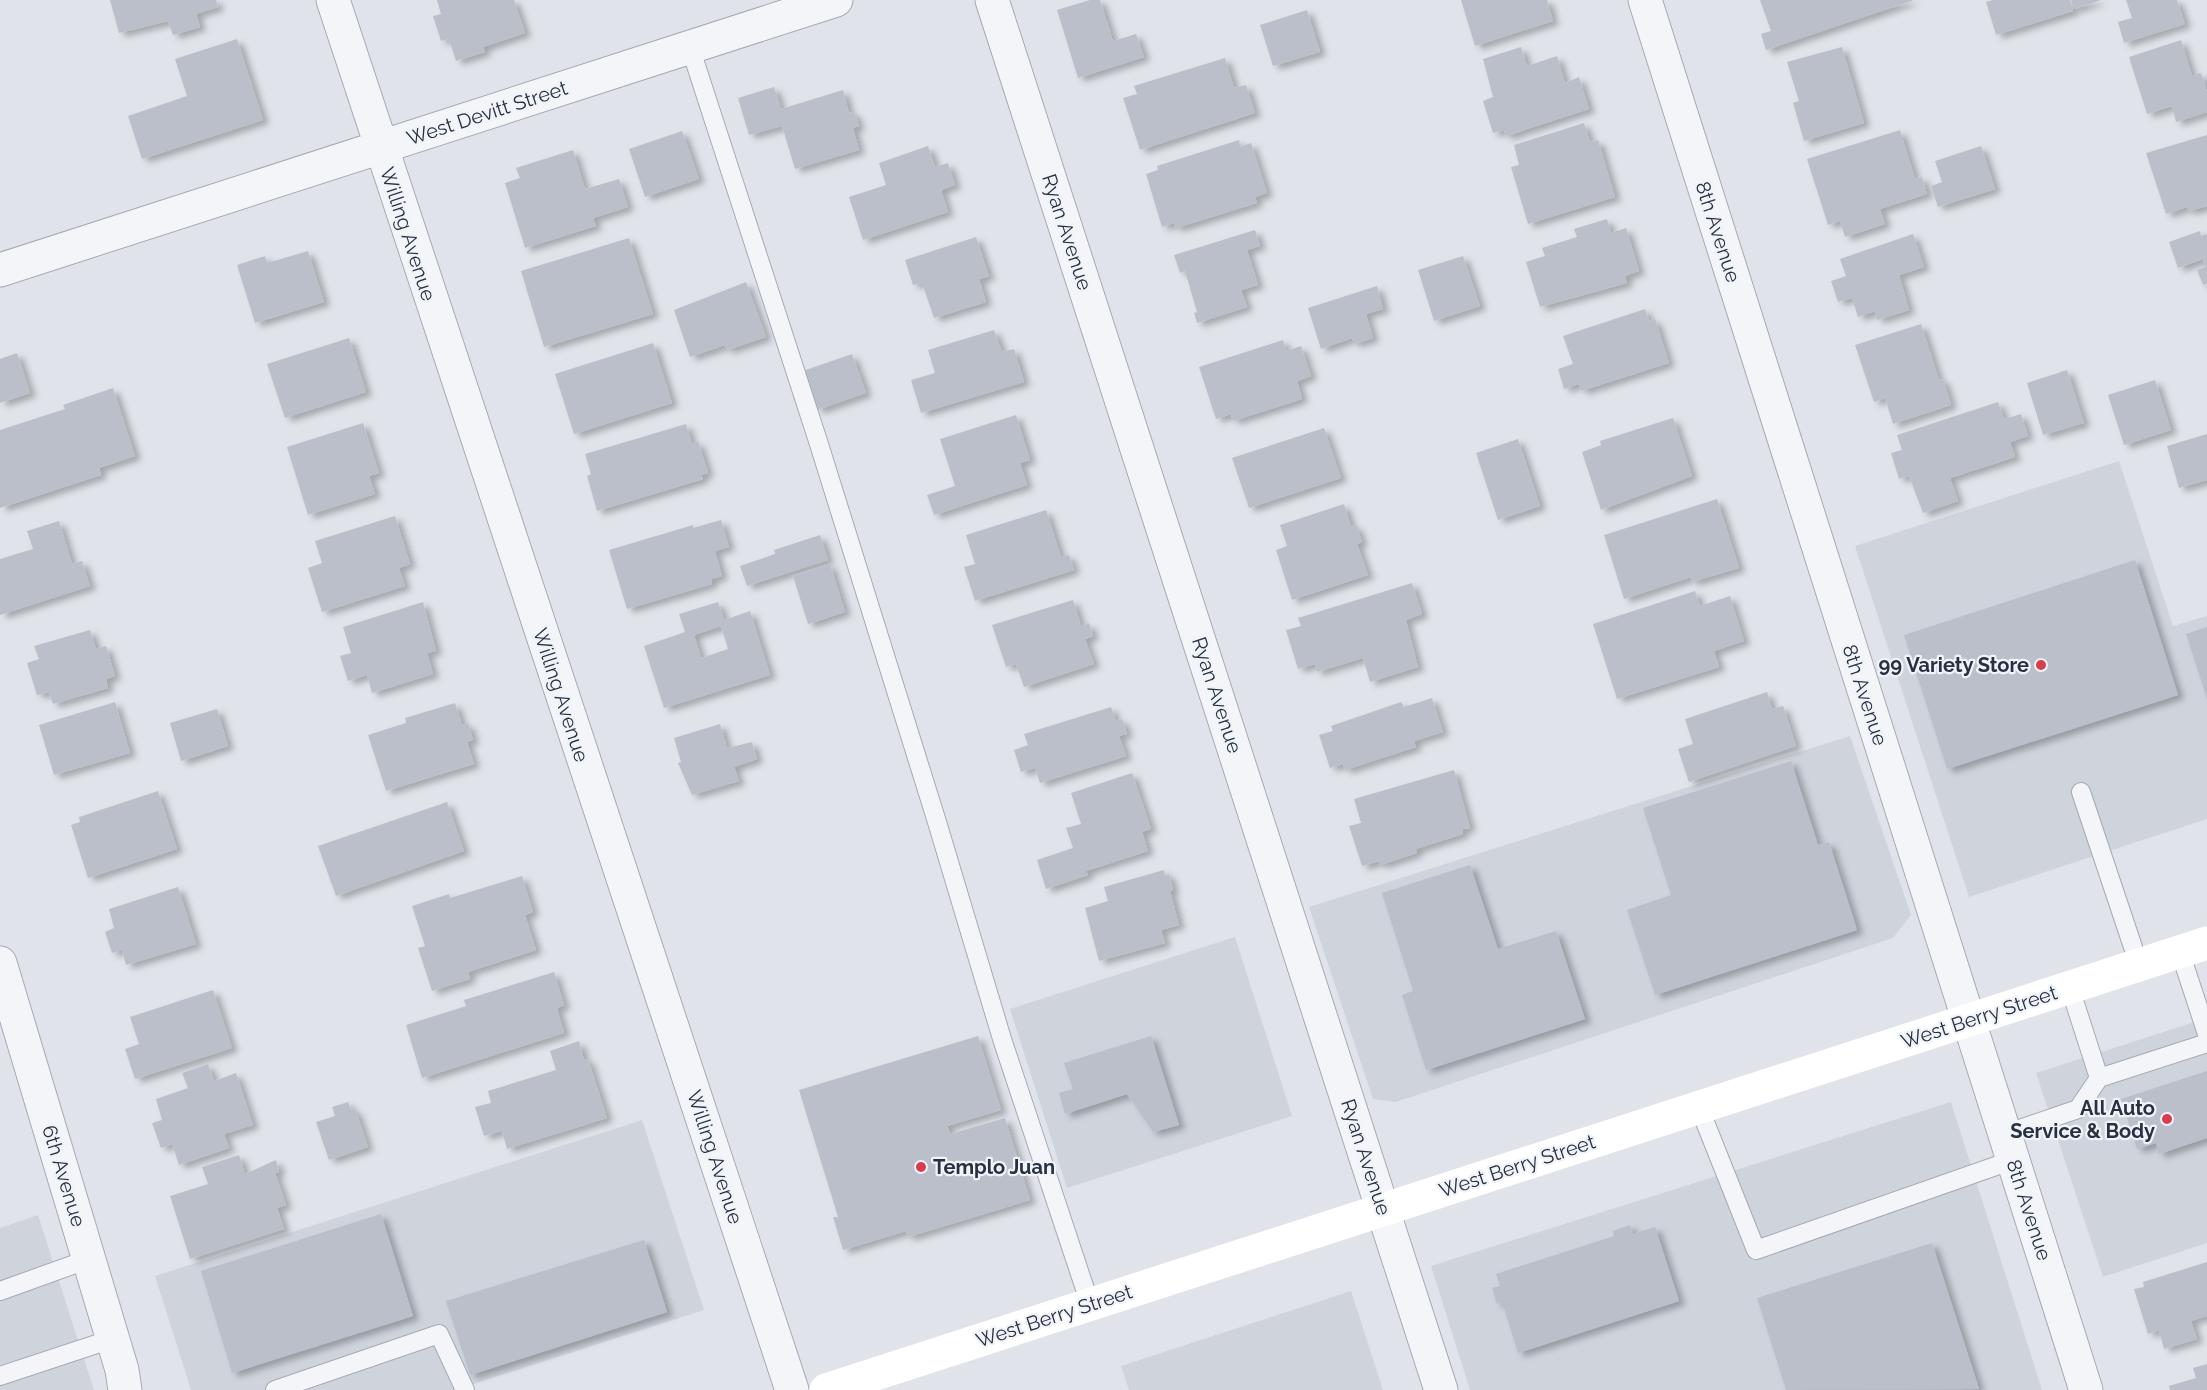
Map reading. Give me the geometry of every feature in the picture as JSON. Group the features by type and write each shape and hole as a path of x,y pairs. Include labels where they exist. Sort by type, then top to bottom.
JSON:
{"main road":[{"name":"West Berry Street","path":"826,1390 2193,947"}],"street":[{"name":"Willing Avenue","path":"333,0 379,147 792,1390"},
{"name":"West Devitt Street","path":"0,270 836,0"},
{"name":"Ryan Avenue","path":"992,0 1441,1390"},
{"name":"8th Avenue","path":"1645,0 2086,1390"},
{"name":"6th Avenue","path":"0,963 89,1259 125,1390"}],"lane":[{"path":"690,47 818,441 1002,1039 1090,1304"},
{"path":"2081,792 2139,965"},
{"path":"2193,947 2207,1034"},
{"path":"2070,987 2099,1078"},
{"path":"1699,1107 1756,1250 2009,1147 2078,1109 2099,1078 2207,1043"},
{"path":"0,1291 89,1259"},
{"path":"275,1390 440,1334 465,1390"},
{"path":"0,1376 112,1339"}],"shaded area":[{"path":"2119,461 2173,626 2207,616 2207,819 1969,897 1855,546"},
{"path":"1850,736 1911,915 1893,938 1396,1102 1373,1099 1309,907"},
{"path":"1235,937 1292,1116 1067,1188 1010,1009"},
{"path":"2207,1018 2207,1243 2103,1277 2036,1073"},
{"path":"1951,1102 2042,1390 1470,1390 1431,1266"},
{"path":"642,1120 704,1310 455,1390 191,1390 155,1276"},
{"path":"38,1215 94,1390 0,1390 0,1228"},
{"path":"1351,1291 1383,1390 1129,1390 1121,1366"}],"building":[{"path":"110,0 216,0 218,7 196,14 200,27 173,35 168,21 119,33"},
{"path":"437,0 514,0 525,33 483,47 485,52 456,61 449,39 441,41 433,16 441,14"},
{"path":"1090,0 1100,0 1113,41 1136,34 1144,57 1078,78 1057,10"},
{"path":"1461,0 1547,0 1553,21 1475,46"},
{"path":"1760,0 1914,0 1766,50 1761,34 1771,31"},
{"path":"1993,0 2070,0 2073,11 1996,35 1986,2"},
{"path":"2071,0 2101,0 2074,9"},
{"path":"2126,0 2177,0 2185,24 2124,43 2118,22 2132,18"},
{"path":"1307,10 1320,52 1273,66 1260,25"},
{"path":"237,39 263,120 142,159 128,116 187,96 175,59"},
{"path":"2181,40 2192,76 2201,73 2207,92 2207,112 2176,122 2172,106 2147,114 2129,57"},
{"path":"1521,47 1527,66 1557,56 1565,83 1579,77 1589,109 1506,136 1504,130 1493,133 1483,101 1493,97 1483,59"},
{"path":"1842,47 1864,123 1804,141 1793,103 1799,101 1787,62"},
{"path":"1225,58 1234,88 1246,85 1255,113 1140,150 1123,98 1137,94 1134,86"},
{"path":"774,87 781,109 843,90 849,113 854,112 859,126 853,128 859,150 795,169 782,126 749,135 738,98"},
{"path":"1584,123 1590,142 1598,140 1615,197 1528,224 1511,167 1519,165 1514,145"},
{"path":"1900,130 1915,179 1922,177 1927,194 1880,209 1885,224 1845,237 1840,221 1828,225 1807,159"},
{"path":"682,131 699,179 645,197 629,149"},
{"path":"2207,135 2207,206 2189,211 2187,207 2166,214 2146,153"},
{"path":"1239,140 1240,147 1251,143 1267,193 1255,197 1257,203 1176,228 1174,223 1162,227 1146,174 1158,170 1157,166"},
{"path":"928,146 935,167 948,163 955,185 941,190 948,212 863,240 849,197 886,185 879,163"},
{"path":"1981,146 1995,189 1938,207 1931,186 1942,182 1935,161"},
{"path":"573,150 585,189 619,179 628,207 593,218 596,226 525,248 505,183 520,178 516,168"},
{"path":"1607,219 1611,233 1626,228 1639,271 1625,276 1627,283 1540,307 1526,262 1545,256 1542,248 1577,237 1574,229"},
{"path":"1255,230 1260,246 1247,250 1258,285 1241,290 1247,307 1197,323 1194,313 1197,312 1185,271 1180,273 1174,255"},
{"path":"2200,231 2201,236 2207,234 2207,284 2203,285 2197,270 2205,267 2203,259 2178,268 2169,242"},
{"path":"1913,234 1924,267 1899,275 1909,310 1877,320 1875,311 1858,317 1852,298 1838,302 1831,281 1846,276 1840,259"},
{"path":"976,237 989,276 979,279 986,302 934,318 922,283 913,285 905,260"},
{"path":"629,238 653,314 544,347 521,271"},
{"path":"308,251 324,302 255,323 237,265 265,256 267,263"},
{"path":"1463,256 1480,306 1434,321 1418,270"},
{"path":"746,282 766,337 727,350 725,345 690,357 674,310"},
{"path":"1377,286 1383,309 1366,314 1373,338 1354,344 1352,338 1321,349 1308,308"},
{"path":"1645,309 1649,321 1655,319 1669,363 1581,391 1579,384 1564,389 1558,369 1573,364 1563,336"},
{"path":"1921,324 1939,380 1943,379 1951,405 1893,424 1885,398 1874,402 1855,345"},
{"path":"994,330 1002,352 1014,349 1024,382 921,413 911,380 935,373 928,350"},
{"path":"349,338 366,392 285,418 267,364"},
{"path":"1283,340 1286,351 1301,346 1311,376 1297,381 1302,399 1233,421 1231,414 1216,419 1199,367"},
{"path":"653,343 672,403 574,434 555,374"},
{"path":"17,353 30,393 0,403 0,359"},
{"path":"852,354 866,393 817,410 803,371"},
{"path":"2067,370 2084,423 2043,435 2027,383"},
{"path":"2155,380 2171,430 2124,445 2108,395"},
{"path":"113,388 135,456 99,468 101,475 0,508 0,430 65,409 63,405"},
{"path":"1998,402 2004,419 2021,414 2028,436 2010,442 2015,457 1950,478 1958,501 1923,513 1909,476 1899,479 1891,453 1902,450 1897,435"},
{"path":"1016,415 1030,460 1020,463 1027,485 934,515 927,495 955,486 940,439"},
{"path":"1673,418 1692,476 1601,510 1582,452 1601,445 1600,441"},
{"path":"363,423 379,473 369,476 375,494 308,515 287,447"},
{"path":"686,424 692,444 698,441 708,473 701,475 703,479 597,511 587,476 591,474 585,454"},
{"path":"1324,428 1341,478 1249,508 1232,458"},
{"path":"2207,434 2207,480 2179,488 2167,446"},
{"path":"1518,439 1540,506 1498,520 1476,453"},
{"path":"1717,499 1739,568 1692,582 1691,577 1624,599 1604,535"},
{"path":"1344,504 1351,527 1356,525 1362,542 1357,544 1368,575 1292,600 1276,550 1287,546 1280,525"},
{"path":"1046,510 1061,557 1069,555 1074,570 975,601 964,567 975,564 966,535"},
{"path":"395,516 410,564 399,568 405,586 322,612 308,568 322,563 315,541"},
{"path":"721,520 729,547 715,551 722,576 711,579 712,584 627,609 609,550 693,525 693,528"},
{"path":"59,521 72,564 82,561 90,586 0,615 0,559 33,549 27,531"},
{"path":"820,535 828,560 747,586 740,566 775,554 774,550"},
{"name":"99 Variety Store","path":"2135,560 2178,695 1947,769 1904,635"},
{"path":"830,564 845,612 808,624 793,576"},
{"path":"1412,583 1422,614 1406,620 1418,667 1370,682 1363,658 1317,672 1315,664 1298,669 1286,630 1301,626 1298,618"},
{"path":"1695,591 1700,606 1730,596 1744,641 1714,651 1719,667 1617,699 1593,624"},
{"path":"1073,600 1081,626 1089,623 1093,636 1085,639 1094,664 1024,687 1016,664 1006,667 992,625"},
{"path":"423,602 436,651 427,653 433,674 372,693 367,675 348,681 340,656 351,653 343,627"},
{"path":"718,602 724,620 750,611 770,675 664,708 644,646 685,632 679,614","holes":["721,626 728,649 701,658 694,635"]},
{"path":"2207,627 2207,699 2186,634"},
{"path":"90,630 96,649 106,646 115,676 106,679 108,688 53,704 49,692 37,695 27,663 39,659 34,646"},
{"path":"1767,692 1772,709 1783,706 1796,746 1689,782 1678,749 1693,744 1685,719"},
{"path":"1432,698 1443,732 1414,741 1416,747 1345,770 1343,764 1330,768 1319,735 1333,731 1331,726 1401,702 1404,707"},
{"path":"115,702 130,753 54,775 39,725"},
{"path":"455,703 462,725 468,723 473,740 467,742 474,764 386,791 368,735 406,723 405,718"},
{"path":"1111,707 1116,721 1122,719 1127,734 1119,736 1126,756 1040,783 1035,768 1021,772 1014,750 1028,745 1024,734"},
{"path":"217,709 228,746 181,761 170,723"},
{"path":"720,724 727,748 752,742 757,759 734,767 739,781 692,795 678,763 681,762 674,738"},
{"path":"1791,761 1818,845 1829,842 1857,930 1655,995 1627,910 1671,895 1643,808"},
{"path":"1454,770 1470,828 1462,829 1463,834 1416,849 1417,853 1380,865 1379,861 1362,866 1349,826 1361,823 1354,799"},
{"path":"1132,773 1151,829 1142,832 1148,851 1086,871 1088,875 1046,889 1037,860 1073,848 1066,828 1081,824 1071,793"},
{"path":"158,791 177,849 88,878 71,825 80,822 79,817"},
{"path":"447,802 464,851 336,896 318,846"},
{"path":"1470,865 1498,949 1556,931 1585,1019 1426,1070 1402,995 1413,991 1382,893"},
{"path":"1164,870 1165,876 1169,874 1173,890 1170,891 1179,925 1161,930 1165,943 1099,961 1085,908 1108,901 1104,887"},
{"path":"522,876 533,912 525,915 536,950 468,972 470,979 432,991 418,948 425,946 412,906 449,894 450,898"},
{"path":"178,887 196,944 126,965 122,950 112,953 105,932 114,928 109,909"},
{"path":"554,972 564,1005 557,1008 564,1033 422,1078 406,1025 466,1006 464,1000"},
{"path":"213,990 232,1048 135,1079 125,1049 139,1044 130,1017"},
{"name":"Templo Juan","path":"978,1036 1001,1110 947,1126 950,1134 1005,1118 1030,1200 908,1237 906,1231 843,1250 833,1217 838,1217 799,1090"},
{"path":"1151,1036 1179,1125 1153,1132 1127,1094 1065,1114 1059,1093 1073,1089 1064,1063"},
{"path":"579,1041 584,1060 588,1059 607,1118 507,1149 502,1131 484,1136 475,1107 491,1103 488,1091 556,1070 550,1051"},
{"path":"208,1064 214,1081 236,1073 253,1125 224,1134 229,1148 179,1165 172,1144 161,1148 152,1123 162,1120 156,1099 188,1088 182,1073"},
{"name":"All Auto Service & Body","path":"2207,1071 2207,1138 2159,1154 2156,1143 2137,1149 2121,1099"},
{"path":"348,1102 351,1110 355,1109 368,1147 329,1160 316,1122 335,1116 332,1107"},
{"path":"239,1155 245,1174 276,1160 279,1172 275,1173 286,1205 277,1208 284,1229 190,1259 170,1196 208,1184 202,1167"},
{"path":"381,1214 413,1316 232,1373 201,1271"},
{"path":"1630,1225 1633,1234 1655,1227 1679,1301 1518,1353 1502,1302 1497,1304 1492,1288 1500,1286 1496,1274 1614,1236 1613,1231"},
{"path":"644,1240 667,1312 470,1375 446,1301"},
{"path":"1932,1243 1979,1389 1786,1390 1757,1298"},
{"path":"2207,1262 2207,1316 2191,1321 2197,1339 2164,1349 2159,1330 2148,1334 2134,1289 2144,1287 2143,1282"},
{"path":"2207,1364 2207,1390 2170,1390 2169,1386 2196,1378 2193,1368"}],"place":[{"name":"99 Variety Store","path":"2041,665"},
{"name":"All Auto Service & Body","path":"2167,1119"},
{"name":"Templo Juan","path":"921,1167"}]}
